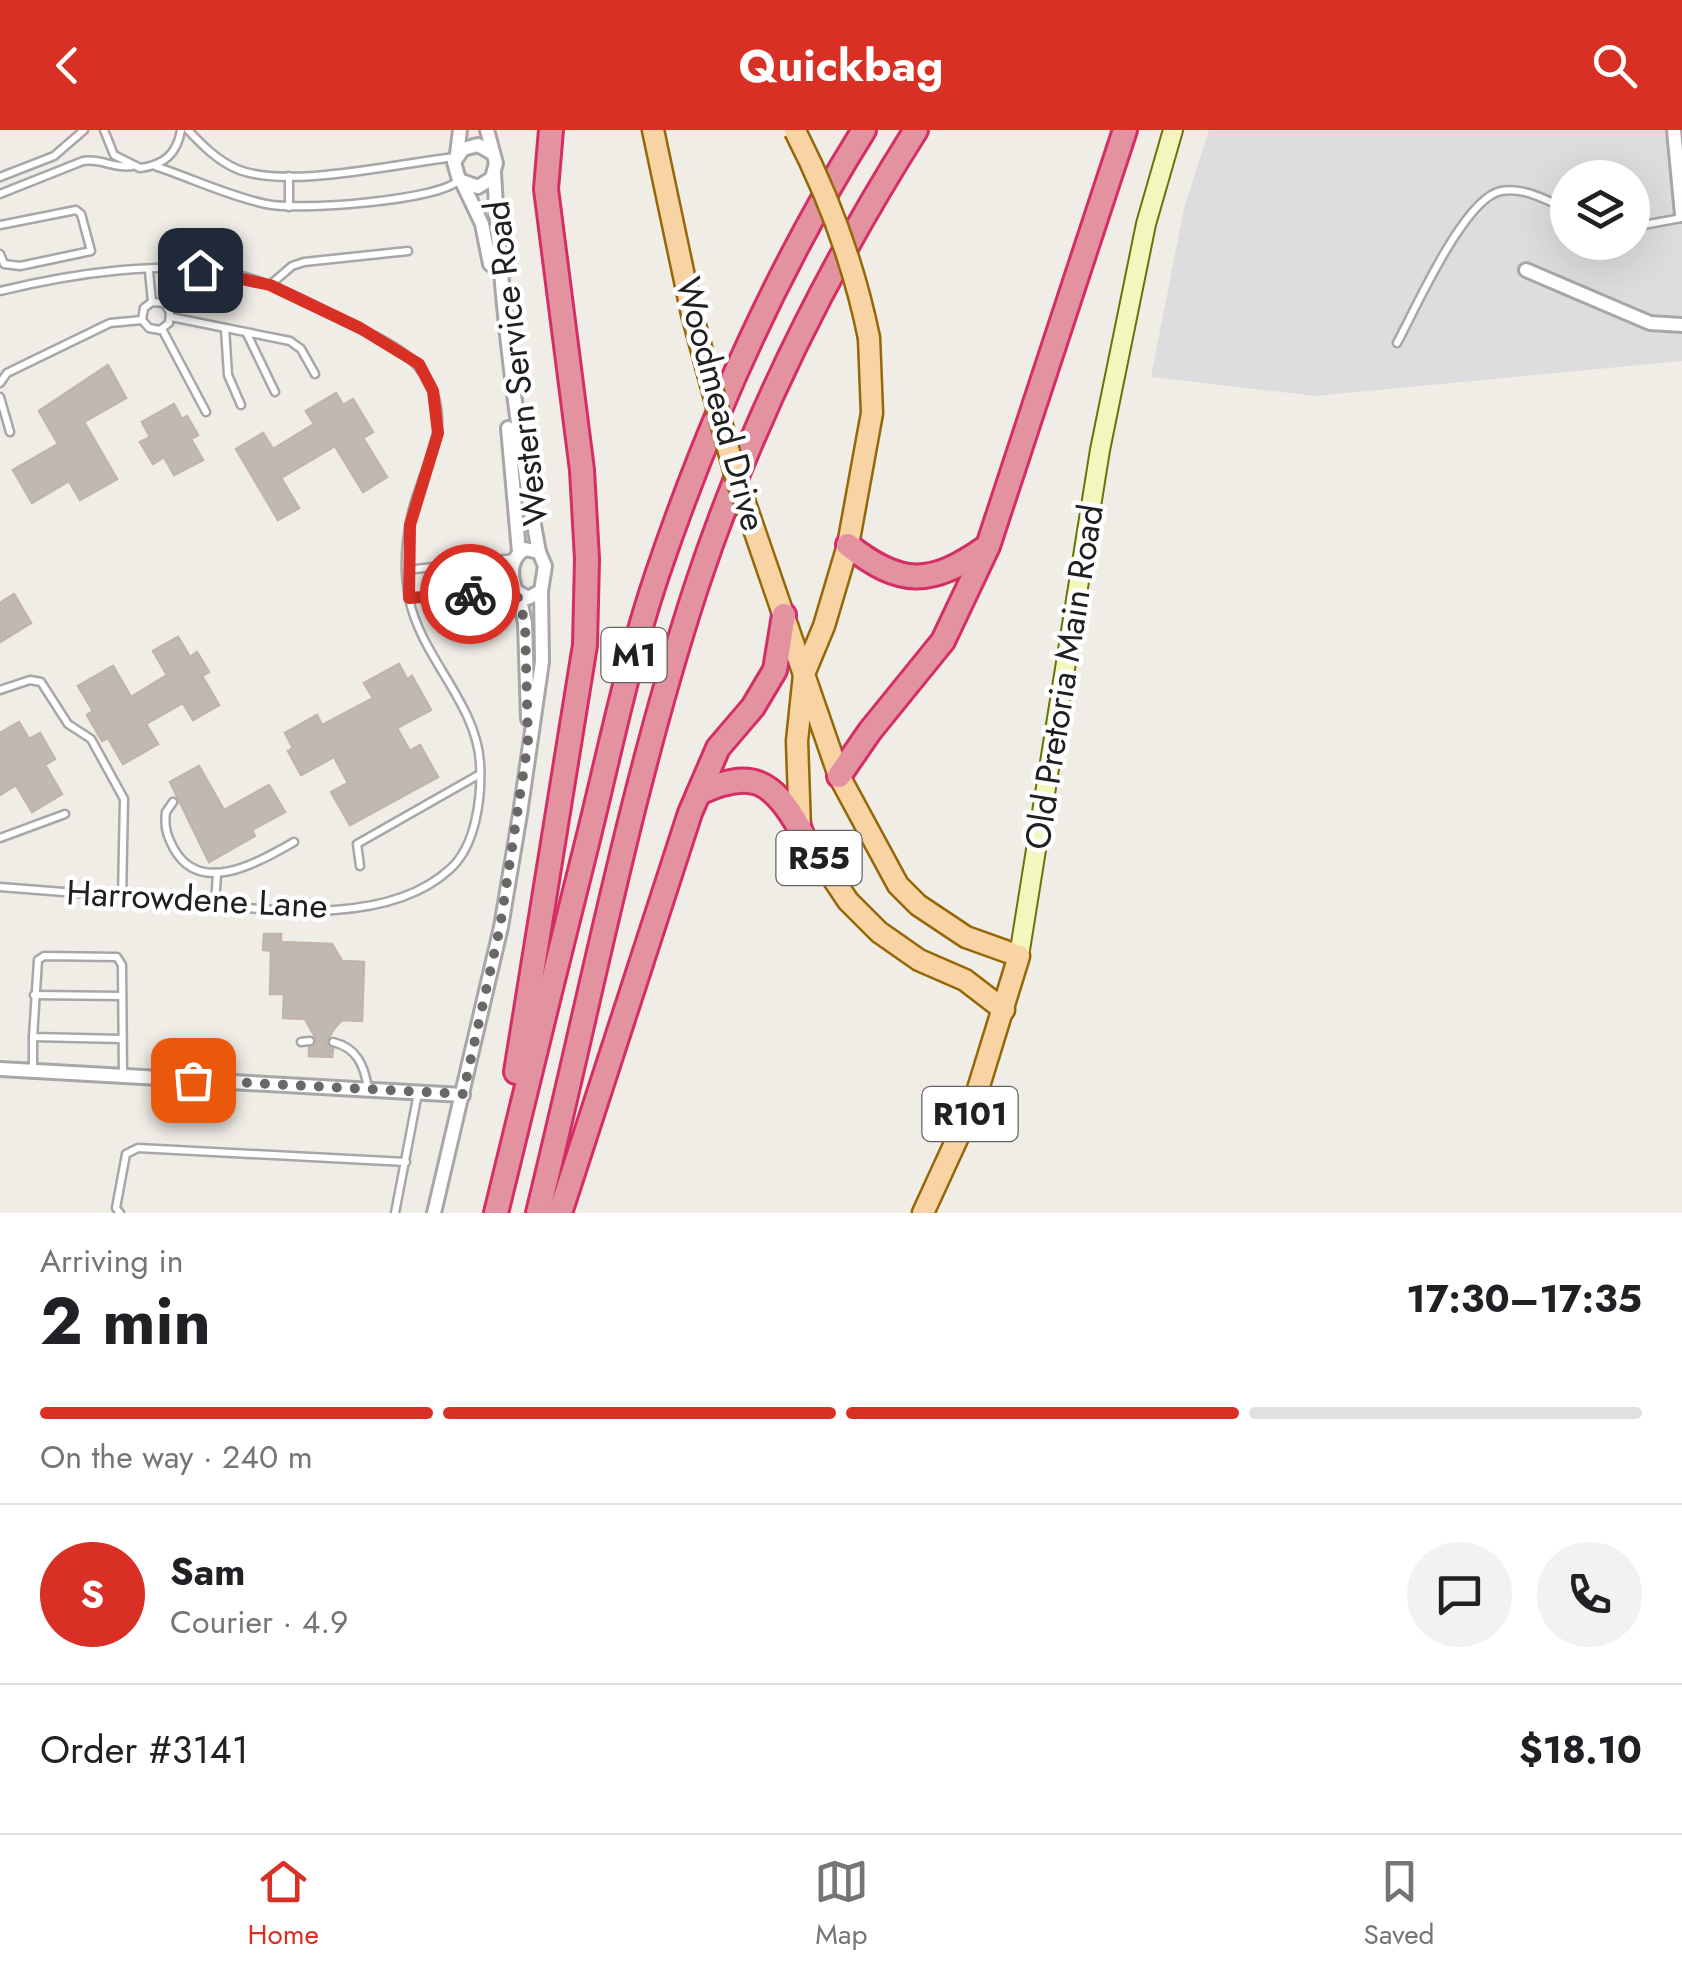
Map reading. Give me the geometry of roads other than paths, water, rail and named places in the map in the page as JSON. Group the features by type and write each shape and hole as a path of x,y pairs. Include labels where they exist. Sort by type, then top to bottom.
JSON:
{"highway":[{"path":"494,1213 494,1185 521,1046 585,645 587,559 582,470 545,173 551,130"},
{"path":"552,231 556,166 568,130"},
{"name":"M1","path":"494,1213 617,718 657,577 717,416 751,338 808,225 864,130"},
{"name":"M1","path":"538,1213 655,729 697,584 730,496 789,361 916,130"},
{"path":"840,776 870,731 942,641 988,546 1125,130"},
{"path":"848,545 882,569 914,578 954,570 988,546"},
{"path":"560,1213 698,793 718,748 754,707 775,670 784,616"},
{"path":"698,793 728,780 751,779 784,801 800,829"}],"main road":[{"name":"Woodmead Drive","path":"654,130 692,314 735,474 840,776 898,886 918,905 966,937 1019,956"},
{"name":"Old Pretoria Main Road","path":"923,1213 966,1124 1019,956 1100,450 1146,224 1173,130"},
{"name":"Woodmead Drive","path":"795,131 838,220 858,282 869,338 872,413 848,545 824,626 804,674 797,741 800,829"},
{"name":"R55","path":"800,829 848,901 879,932 920,960 966,980 1004,1010"}],"street":[{"name":"Western Service Road","path":"457,155 460,130"},
{"name":"Western Service Road","path":"487,130 492,153"},
{"path":"1674,130 1682,216"},
{"path":"474,145 492,153 494,173 488,182 478,186 460,181 454,168 457,155 474,145"},
{"name":"Western Service Road","path":"494,173 500,297 518,442 539,552"},
{"name":"Western Service Road","path":"460,181 486,236 518,555"},
{"path":"1526,270 1650,324 1682,325"},
{"path":"434,1213 504,908 542,662 541,591 545,566 539,552 526,549 518,555 512,570 525,623 528,742"},
{"path":"517,593 528,598 541,591"},
{"path":"0,1069 463,1094"}],"lane":[{"path":"0,177 54,156 84,130"},
{"path":"104,130 114,156 132,166"},
{"path":"154,166 173,153 185,130 240,171 289,176 457,155"},
{"path":"0,194 95,159 120,167 154,166 249,200 288,207 430,194 460,181"},
{"path":"288,207 289,176"},
{"path":"1396,344 1466,218 1485,197 1513,190 1550,203"},
{"path":"0,224 76,210 81,214 91,251 20,266 4,264 0,254"},
{"path":"1650,223 1682,216"},
{"path":"270,285 292,266 304,262 408,251"},
{"path":"149,271 152,302"},
{"name":"Harrowdene Lane","path":"0,291 94,274 224,272 270,285 409,355 426,374 438,410 438,433 410,525 406,570 409,598 428,650 466,712 480,759 468,844 448,872 420,889 376,903 310,911 0,887"},
{"path":"142,320 144,308 152,302 164,303 171,317"},
{"path":"171,317 295,344 315,374"},
{"path":"162,329 171,317"},
{"path":"142,320 149,328 162,329"},
{"path":"0,384 7,373 110,323 142,320"},
{"path":"225,328 226,366 241,405"},
{"path":"162,329 206,412"},
{"path":"246,332 275,392"},
{"path":"0,397 10,432"},
{"path":"406,570 518,555"},
{"path":"409,598 517,593"},
{"path":"0,690 30,680 41,682 68,724 91,739 126,805 122,896"},
{"path":"360,866 357,844 480,774"},
{"path":"172,802 166,812 165,829 179,858 196,869 217,874 253,864 294,842"},
{"path":"0,838 65,814"},
{"path":"215,904 217,874"},
{"path":"33,1071 35,966 44,956 108,955 122,965 123,1076"},
{"path":"34,995 122,996"},
{"path":"32,1037 122,1038"},
{"path":"333,1042 353,1051 361,1063 368,1090"},
{"path":"395,1213 418,1092"},
{"path":"120,1213 116,1196 126,1154 138,1148 406,1162"}]}
